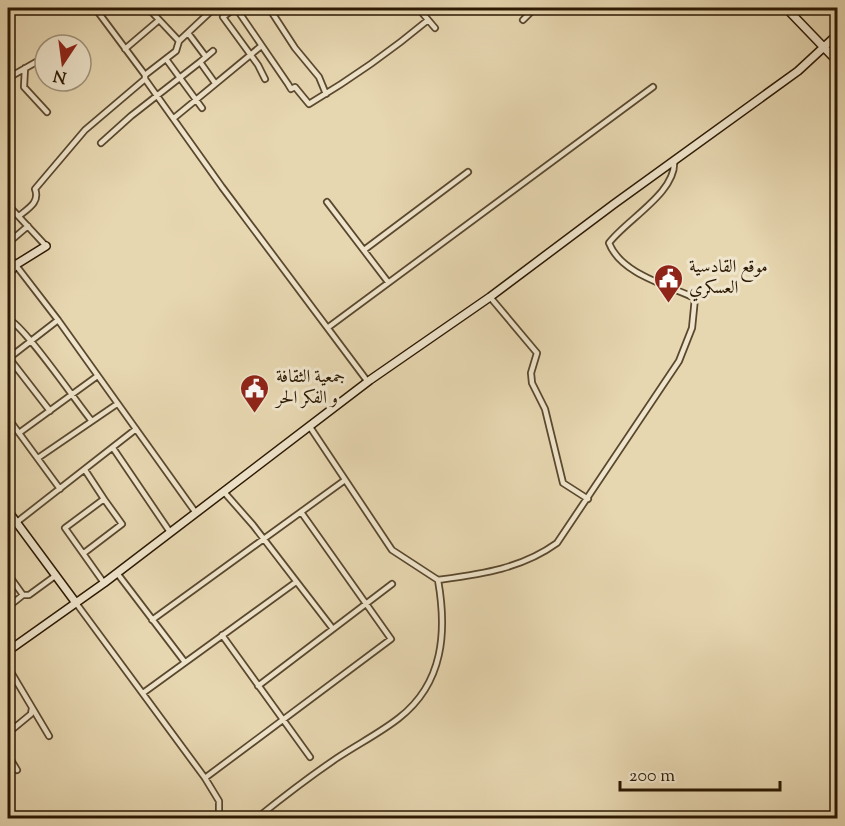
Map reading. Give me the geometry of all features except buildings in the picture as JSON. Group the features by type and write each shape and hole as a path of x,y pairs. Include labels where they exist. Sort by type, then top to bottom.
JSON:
{"street":[{"path":"95,8 222,188 368,382"},
{"path":"148,8 179,41"},
{"path":"19,216 33,205 37,196 35,189 63,153 176,51 179,41 210,12 207,8"},
{"path":"265,79 223,17 235,8 257,36 260,46 291,88 295,87 309,104 374,60 387,54 428,20"},
{"path":"269,8 295,48 319,77 326,94"},
{"path":"418,8 435,28"},
{"path":"523,20 535,8"},
{"path":"786,8 837,62"},
{"path":"831,8 837,15"},
{"path":"125,49 159,20"},
{"path":"188,33 206,57"},
{"path":"8,651 104,583 368,382 490,297 798,71 825,48 837,34"},
{"path":"174,118 260,46"},
{"path":"101,143 213,51"},
{"path":"166,59 202,108"},
{"path":"200,62 215,83"},
{"path":"8,78 33,64"},
{"path":"25,68 24,87 47,112"},
{"path":"330,326 653,87"},
{"path":"310,427 392,550 438,580 496,572 537,557 557,543 679,361 692,328 695,298 630,268 619,259 609,243 666,187 674,169 674,161"},
{"path":"364,250 468,172"},
{"path":"327,202 388,282"},
{"path":"8,205 46,246 17,264 8,274"},
{"path":"8,243 28,226"},
{"path":"8,255 58,320 96,377 196,513"},
{"path":"490,297 537,353 531,373 532,383 545,409 563,483 588,499"},
{"path":"8,319 13,321 31,342 91,420"},
{"path":"50,411 9,358 58,320"},
{"path":"19,433 96,377"},
{"path":"38,458 117,404"},
{"path":"8,418 60,489"},
{"path":"8,529 136,429"},
{"path":"113,448 170,532"},
{"path":"84,553 122,524 85,470"},
{"path":"152,620 345,480"},
{"path":"224,492 264,539 333,629"},
{"path":"104,499 65,528 104,583"},
{"path":"8,512 205,778 219,801 219,819"},
{"path":"205,778 392,639 301,512"},
{"path":"8,573 23,595"},
{"path":"117,573 184,662"},
{"path":"8,607 55,576"},
{"path":"256,819 318,771 399,718 421,694 435,672 442,643 444,622 438,580"},
{"path":"143,693 296,582"},
{"path":"258,686 392,584"},
{"path":"222,635 310,757"},
{"path":"8,667 49,736"},
{"path":"8,733 31,714 32,708"},
{"path":"8,755 17,770"}],"place":[{"name":"موقع القادسية العسكري","path":"668,304"},
{"name":"جمعية الثقافة و الفكر الحر","path":"255,414"}]}
